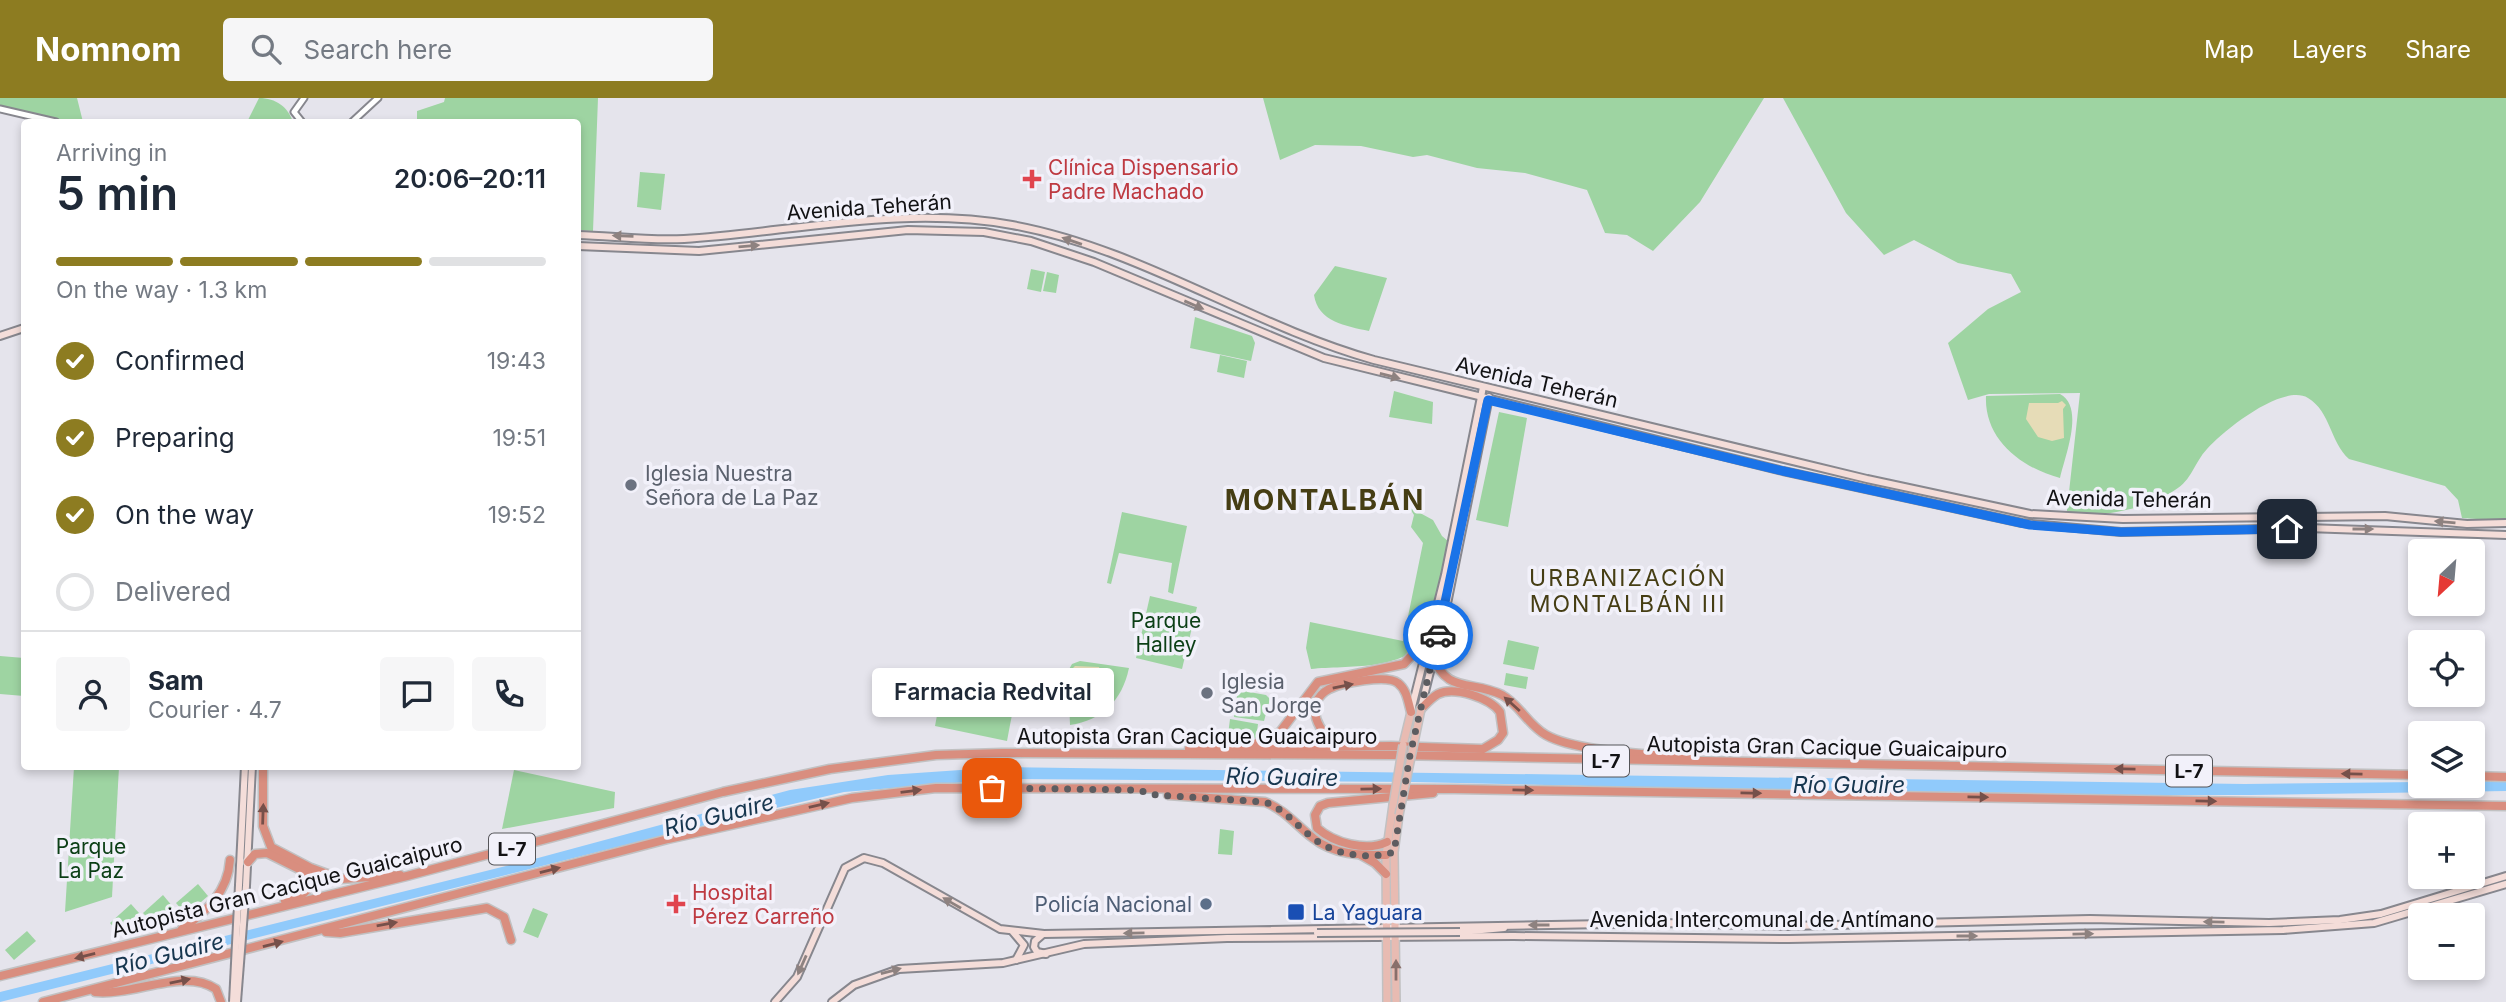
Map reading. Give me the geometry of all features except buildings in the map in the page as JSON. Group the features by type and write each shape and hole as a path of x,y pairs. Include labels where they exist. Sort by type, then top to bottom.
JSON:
{"highway":[{"path":"1243,748 1280,732 1318,682 1404,664 1429,636"},
{"path":"1433,655 1440,672 1447,680 1500,695 1536,728 1555,739 1580,745 1712,763"},
{"path":"1394,755 1343,747 1325,736 1315,720 1317,704 1330,689 1380,678 1392,679 1405,690 1411,712"},
{"path":"1123,753 1243,748 1483,749 1491,747 1503,733 1500,712 1487,701 1451,692 1436,695 1421,709"},
{"name":"Autopista Gran Cacique Guaicaipuro","path":"0,976 407,876 723,792 830,769 936,755 1394,755 2408,775"},
{"path":"263,770 263,826 271,847 341,879 407,876"},
{"path":"2485,776 2506,777"},
{"name":"L-7","path":"43,1002 668,839 852,797 936,788 1455,789 2506,806"},
{"path":"1387,842 1368,846 1339,841 1317,828 1315,815 1320,806 1328,803 1368,802 1455,789"},
{"path":"1138,790 1156,795 1265,802 1291,817 1321,843 1361,855 1375,863 1386,874"},
{"path":"248,862 255,854 267,853 312,877 310,887 304,893 267,910"},
{"path":"1361,855 1390,853"},
{"path":"175,934 213,903 227,879 230,860"},
{"path":"320,931 340,933 487,908 504,917 511,940"},
{"path":"89,991 116,994 198,979 216,989 221,1002"}],"main road":[{"name":"Avenida Teherán","path":"581,235 683,239 939,216 1010,224 1038,230 1136,265 1328,347 1867,479 2030,514 2123,519 2385,516 2467,524 2506,523"},
{"name":"Avenida Teherán","path":"581,246 699,251 940,229 1007,236 1094,262 1324,358 1783,471 2030,525 2121,532 2306,528 2506,535"},
{"path":"0,336 21,329"},
{"path":"1387,1002 1386,874 1411,712 1445,575 1480,397 1487,388"},
{"path":"1396,1002 1396,939 1387,842 1448,599 1488,400 1487,388"},
{"path":"235,1002 243,885 245,770"},
{"path":"243,885 248,862 252,770"},
{"name":"Avenida Intercomunal de Antímano","path":"775,1002 797,977 845,868 864,858 883,863 984,922 1013,932 1044,934 1386,939 1514,936 1789,939 2283,930 2374,923 2506,884"},
{"name":"Avenida Intercomunal de Antímano","path":"832,1002 854,985 900,969 1015,961 1084,944 1266,936 1386,927 1661,923 1818,926 2090,919 2256,922 2340,920 2381,914 2506,876"},
{"path":"1460,932 1513,925"},
{"path":"1013,932 1024,945 1022,954 1015,961"},
{"path":"1266,936 1460,932 1514,936"},
{"path":"1044,934 1035,941 1034,947 1037,952 1047,954"}],"street":[{"path":"299,119 294,113 304,98"},
{"path":"355,119 378,98"},
{"path":"0,109 42,119"}],"green space":[{"path":"0,98 77,98 82,119 43,119 0,109"},
{"path":"259,98 280,104 292,119 248,119"},
{"path":"445,98 598,98 593,231 581,230 581,119 417,119 417,111 444,102"},
{"path":"1263,98 1764,98 1700,202 1653,251 1627,235 1605,233 1587,190 1525,173 1477,168 1427,155 1413,157 1361,146 1315,145 1280,160"},
{"path":"1783,98 2506,98 2506,521 2462,518 2458,500 2445,486 2349,459 2316,404 2297,395 2270,403 2226,431 2207,449 2181,486 2162,497 2136,508 2066,519 2080,393 1989,394 1968,400 1948,343 1988,309 2021,292 2011,274 1958,263 1914,240 1884,255 1846,213"},
{"path":"640,172 665,174 661,210 637,207"},
{"path":"1335,266 1387,278 1369,331 1334,321 1321,311 1317,304 1314,295"},
{"path":"1031,269 1045,272 1041,292 1027,289"},
{"path":"1047,272 1059,275 1056,293 1043,291"},
{"path":"1195,317 1252,336 1255,343 1251,361 1190,348"},
{"path":"1220,355 1247,361 1244,378 1217,372"},
{"path":"1394,391 1433,402 1432,424 1389,417"},
{"path":"2060,394 2067,400 2072,420 2069,445 2060,478 2032,467 2008,450 1991,426 1986,396"},
{"path":"1499,412 1527,418 1508,527 1476,520"},
{"path":"1409,507 1433,520 1442,536 1449,542 1428,637 1417,648 1390,661 1374,665 1311,669 1306,648 1310,622 1403,641 1423,543 1411,527 1414,515"},
{"path":"1122,512 1187,526 1173,594 1168,592 1172,563 1119,553 1111,584 1107,583"},
{"name":"Parque Halley","path":"1150,596 1197,607 1182,669 1136,658"},
{"path":"1508,640 1539,647 1534,670 1503,664"},
{"path":"0,656 21,658 21,696 0,694"},
{"path":"1080,661 1129,668 1121,690 1109,707 1092,719 1070,725 1068,671 1072,664"},
{"path":"1506,673 1528,677 1526,689 1504,685"},
{"path":"942,689 1014,704 1007,741 935,726"},
{"path":"1238,690 1266,695 1270,699 1264,721 1234,717"},
{"path":"1230,719 1258,724 1256,740 1228,735"},
{"name":"Parque La Paz","path":"74,770 119,770 112,897 65,912"},
{"path":"514,770 615,792 614,808 502,829"},
{"path":"1220,829 1234,831 1232,855 1218,854"},
{"path":"198,884 208,896 186,915 176,903"},
{"path":"163,895 173,907 153,924 143,913"},
{"path":"131,904 139,913 118,932 110,923"},
{"path":"533,908 548,914 538,938 523,932"},
{"path":"27,931 36,941 14,960 5,950"}],"sand":[{"path":"2062,401 2066,405 2063,409 2064,438 2052,441 2038,437 2026,419 2029,403"},
{"path":"1075,666 1099,667 1101,679 1096,689 1087,694 1075,693 1072,669"}],"water":[{"name":"Río Guaire","path":"1004,767 2245,784 2408,782 2408,793 1973,795 1415,782 1003,779 844,792 0,1002 0,992 538,858 790,790 888,775"},
{"path":"2485,781 2506,781 2506,791 2485,791"}],"way so far":[{"path":"992,788 1138,790 1156,795 1265,802 1278,807 1312,837 1331,848 1345,853 1386,855 1394,852 1410,755 1438,635"}],"place":[{"name":"Clínica Dispensario Padre Machado","path":"1032,179"},
{"name":"Iglesia Nuestra Señora de La Paz","path":"631,485"},
{"name":"Iglesia San Jorge","path":"1207,693"},
{"name":"Farmacia Redvital","path":"992,788"},
{"name":"Hospital Pérez Carreño","path":"676,904"},
{"name":"Policía Nacional","path":"1206,904"},
{"name":"La Yaguara","path":"1296,912"}],"district":[{"name":"MONTALBÁN","path":"1325,500"},
{"name":"URBANIZACIÓN MONTALBÁN III","path":"1628,591"}],"route":[{"path":"1438,635 1460,545 1488,400 1856,488 2030,525 2121,532 2287,529"}]}
